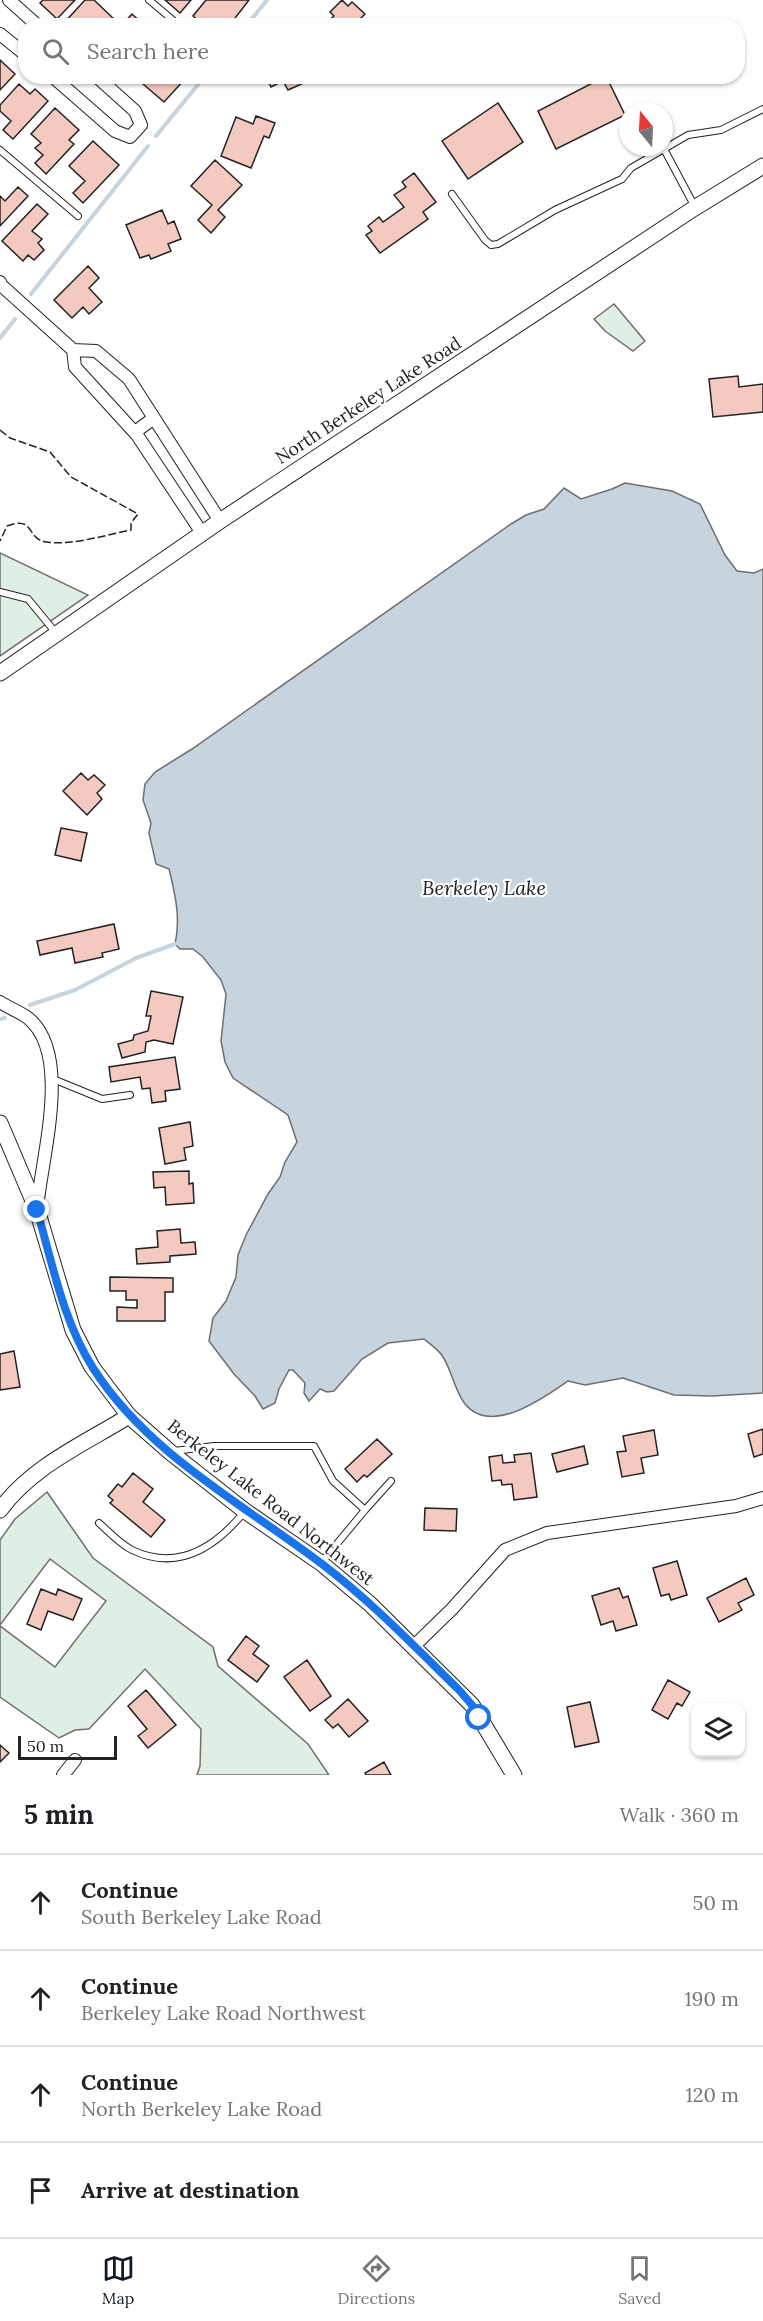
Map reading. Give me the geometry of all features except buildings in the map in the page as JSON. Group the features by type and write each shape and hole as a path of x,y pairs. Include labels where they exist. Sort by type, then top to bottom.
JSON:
{"street":[{"path":"9,0 29,18"},
{"path":"0,34 18,49"},
{"path":"61,84 116,131 130,137 141,125 135,111 105,84"},
{"name":"North Berkeley Lake Road","path":"0,673 220,521 695,208 763,166"},
{"path":"0,284 73,350 96,351 129,379 220,521"},
{"path":"73,350 75,367 135,432 202,533"},
{"path":"135,432 154,418"},
{"path":"0,1002 29,1019 44,1039 52,1065 49,1122 37,1210"},
{"path":"0,1123 37,1210 73,1330 92,1367 129,1416 26,1480 0,1510"},
{"name":"Berkeley Lake Road Northwest","path":"129,1416 170,1452 245,1511 321,1563 352,1588 472,1705 514,1775"},
{"path":"414,1646 452,1609 505,1550 547,1533 736,1506 763,1498"},
{"path":"63,1775 75,1761"}],"lane":[{"path":"149,0 170,18"},
{"path":"673,143 688,135 721,130 763,109"},
{"path":"0,150 78,216"},
{"path":"452,194 485,240 491,245 498,244 555,210 622,179 631,168 651,156"},
{"path":"667,156 695,208"},
{"path":"0,592 28,599 56,633"},
{"path":"52,1079 102,1100 130,1095"},
{"path":"170,1452 214,1446 314,1446 333,1481 364,1510"},
{"path":"321,1563 364,1510 392,1481"},
{"path":"99,1523 131,1550 158,1558 180,1558 210,1545 229,1531 245,1511"}],"green space":[{"path":"614,304 645,341 633,351 605,331 594,319"},
{"path":"0,553 88,595 0,656"},
{"path":"47,1492 93,1558 213,1647 218,1666 308,1744 329,1775 197,1775 200,1766 201,1729 145,1669 89,1729 75,1730 59,1738 0,1697 0,1626 55,1667 106,1601 50,1559 0,1625 0,1540 15,1519"}],"water":[{"name":"Berkeley Lake","path":"625,483 672,491 700,504 725,555 737,571 754,573 763,569 763,1393 712,1396 674,1395 623,1378 585,1385 568,1381 517,1411 489,1416 476,1413 465,1404 445,1360 424,1339 388,1343 362,1359 334,1391 327,1392 320,1389 309,1401 304,1393 305,1383 293,1370 289,1370 275,1403 263,1409 255,1396 234,1374 209,1341 213,1318 226,1301 236,1277 238,1255 246,1235 280,1177 285,1162 297,1142 288,1115 233,1078 225,1062 221,1041 226,994 221,980 203,957 193,949 180,949 175,944 177,916 175,897 169,869 156,864 149,833 151,823 143,800 145,784 155,772 192,749 511,524 526,515 544,509 564,488 581,499"}],"waterway":[{"path":"252,18 267,0"},
{"path":"156,136 198,84"},
{"path":"31,294 148,146"},
{"path":"0,338 15,319"},
{"path":"30,1005 75,990 136,958 175,944"},
{"path":"0,1019 5,1018"}],"fence":[{"path":"0,430 10,438 50,452 71,477 138,514 131,523 131,530 88,539 66,543 46,542 35,537 26,525 16,523 7,526 0,541"}],"route":[{"path":"37,1210 73,1330 92,1367 129,1416 170,1452 245,1511 321,1563 352,1588 459,1690 472,1705 479,1718"}]}
